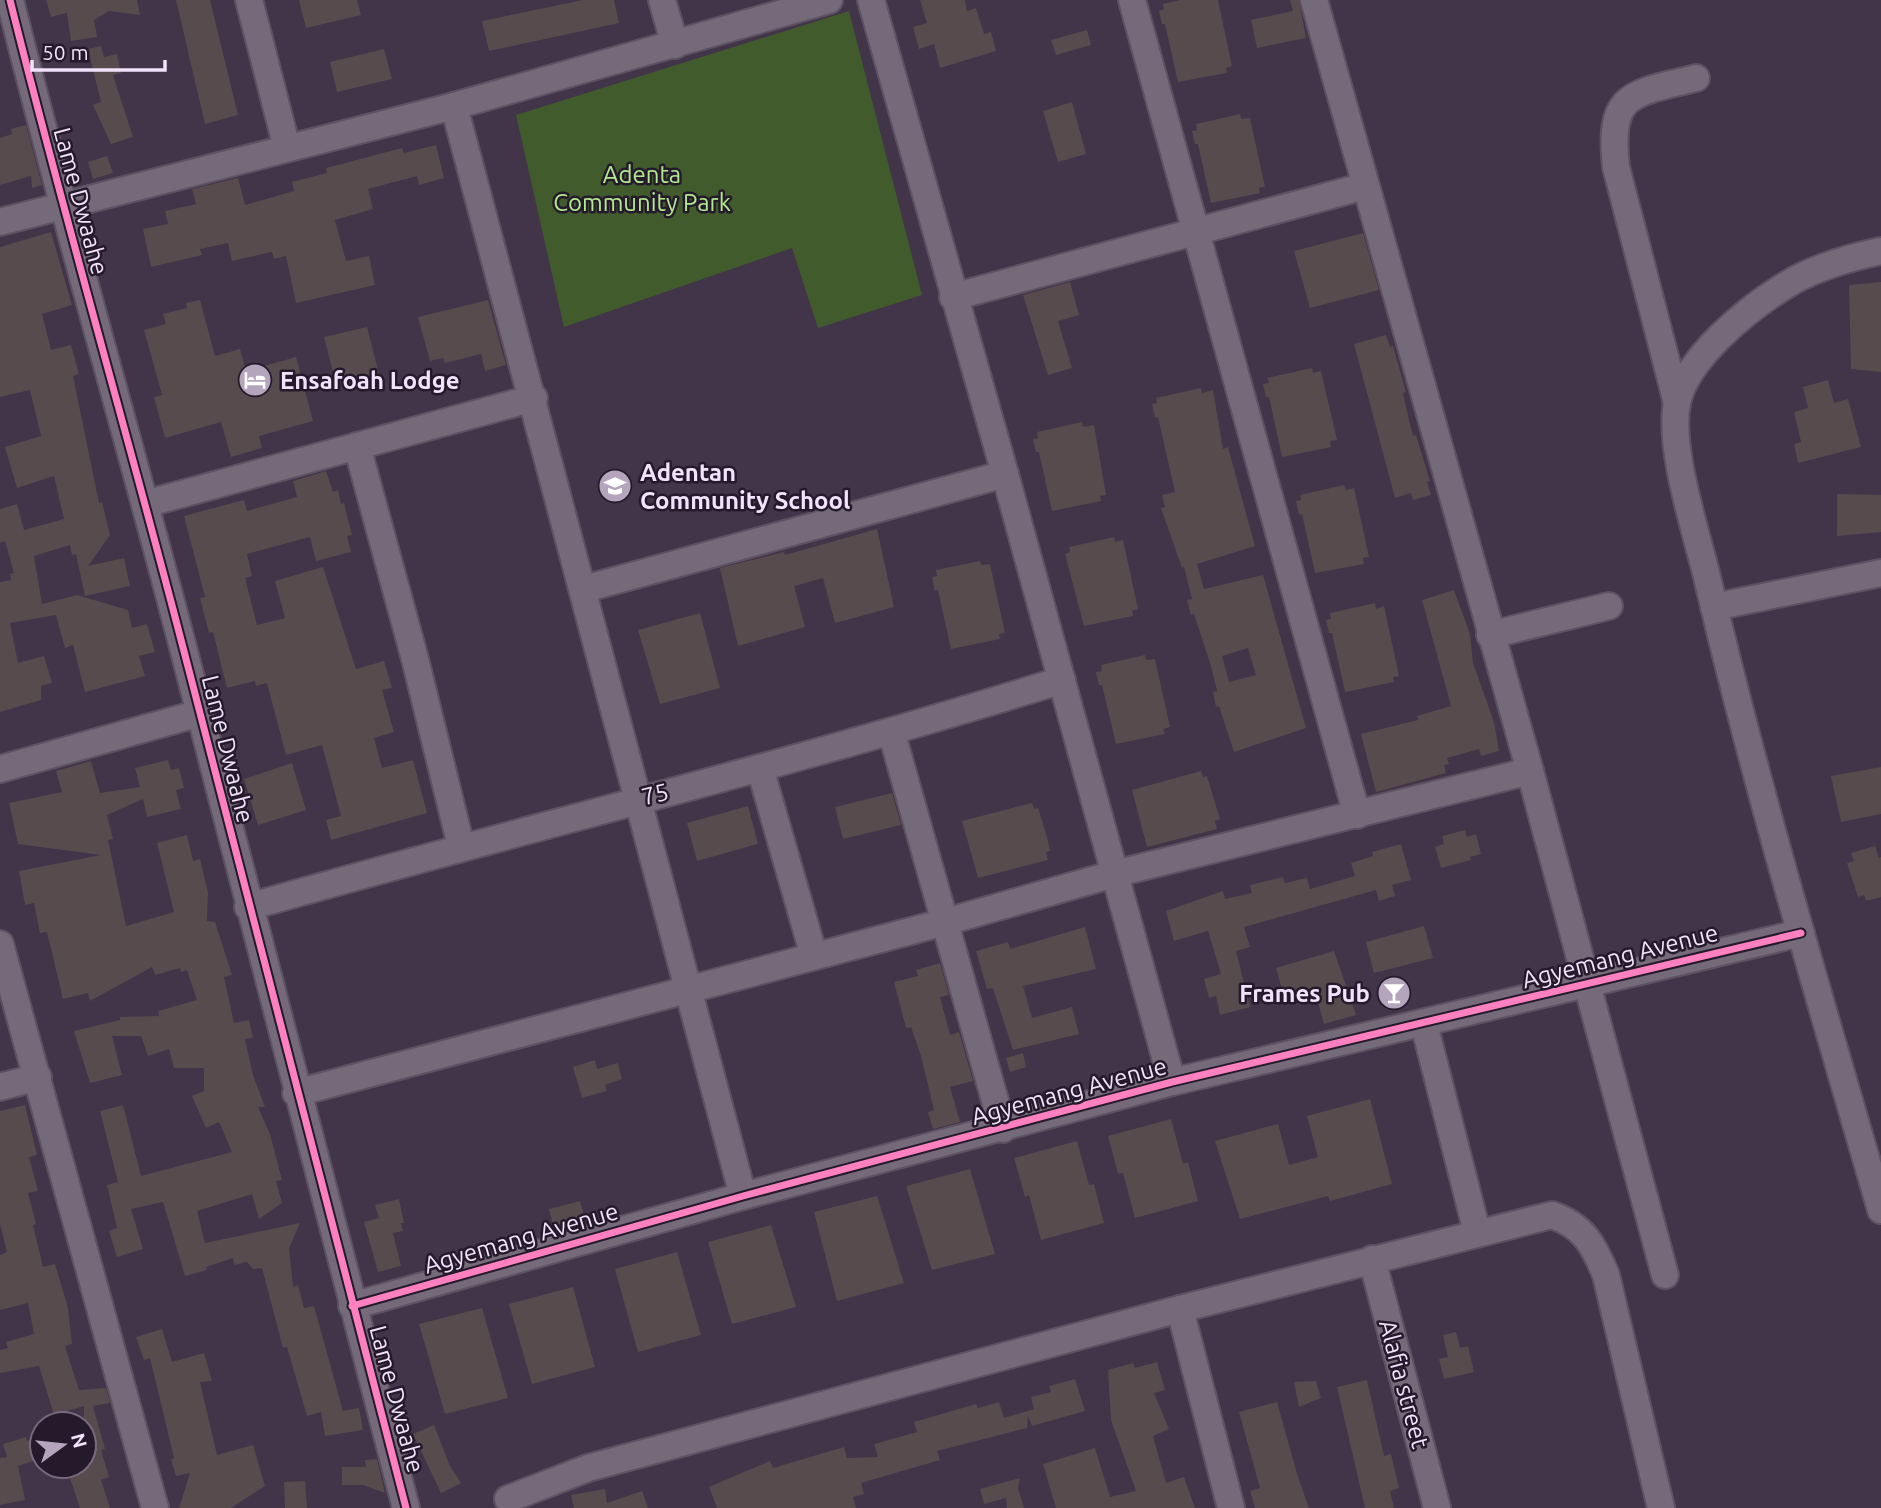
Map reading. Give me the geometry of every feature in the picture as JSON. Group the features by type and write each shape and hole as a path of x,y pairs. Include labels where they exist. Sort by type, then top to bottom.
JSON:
{"street":[{"name":"Lame Dwaahe","path":"10,0 62,208 200,713 296,1093 406,1508"},
{"path":"249,0 287,148"},
{"path":"662,0 675,45"},
{"path":"0,222 454,106 829,0"},
{"path":"871,0 1172,1082"},
{"path":"1132,0 1357,815"},
{"path":"1314,0 1530,771 1665,1275"},
{"path":"1696,78 1636,94 1618,110 1613,134 1616,167 1677,403 1677,442 1714,607 1801,933 1881,1210"},
{"path":"454,106 534,398 743,1196"},
{"path":"953,297 1365,186"},
{"path":"1677,403 1693,367 1717,341 1784,286 1851,258 1881,251"},
{"path":"145,504 534,398"},
{"path":"357,446 415,659 461,846"},
{"path":"584,589 1005,474"},
{"path":"1714,607 1881,573"},
{"path":"1490,635 1609,606"},
{"name":"75","path":"248,907 461,846 892,734 1062,680"},
{"path":"0,769 200,713"},
{"path":"892,734 1003,1129"},
{"path":"760,768 814,956"},
{"path":"296,1093 945,922 1114,874 1530,771"},
{"name":"Agyemang Avenue","path":"352,1306 743,1196 1172,1082 1801,933"},
{"path":"0,944 155,1508"},
{"path":"1424,1024 1477,1232"},
{"path":"0,1087 38,1077"},
{"path":"508,1499 588,1468 1180,1309 1477,1232 1552,1216 1567,1220 1582,1231 1594,1245 1606,1275 1661,1508"},
{"name":"Alafia street","path":"1372,1259 1437,1508"},
{"path":"1180,1309 1231,1508"}],"green space":[{"name":"Adenta Community Park","path":"849,11 922,295 818,328 792,248 564,327 516,115"}],"building":[{"path":"46,0 137,0 140,15 109,11 94,20 97,37 71,41 67,13 51,17"},
{"path":"176,0 210,0 238,115 205,124"},
{"path":"299,0 357,0 361,15 306,28"},
{"path":"583,0 614,0 619,23 489,51 482,21"},
{"path":"920,0 965,0 967,11 976,8 984,34 991,32 996,51 940,68 934,44 919,49 913,27 927,23"},
{"path":"1180,0 1218,0 1232,66 1226,68 1227,73 1178,82 1165,24 1162,24 1159,11 1164,9 1163,4"},
{"path":"1290,0 1299,0 1306,38 1257,48 1251,20 1293,11"},
{"path":"1087,30 1091,45 1056,55 1051,40"},
{"path":"101,46 104,57 117,54 121,73 113,75 133,137 111,144 93,105 101,102 88,49"},
{"path":"384,49 392,79 337,92 330,62"},
{"path":"1072,102 1086,154 1058,162 1043,111"},
{"path":"1240,114 1241,119 1250,118 1265,187 1259,188 1260,193 1211,203 1198,144 1195,144 1192,131 1197,130 1196,124"},
{"path":"26,125 42,185 32,188 31,176 0,185 0,138 12,134 11,129"},
{"path":"436,145 444,178 419,185 417,176 368,189 373,209 335,220 346,261 369,256 375,285 296,303 286,256 274,259 272,252 232,261 228,243 200,249 202,255 151,267 143,229 168,224 165,211 196,204 192,189 238,178 245,205 294,191 292,182 327,173 326,168 402,148 404,153"},
{"path":"107,156 113,173 93,179 88,162"},
{"path":"51,232 72,305 42,314 51,350 71,345 79,374 73,376 99,503 102,502 110,535 88,566 124,558 130,586 85,596 76,554 72,555 70,545 34,556 42,604 77,595 128,610 132,628 147,624 155,652 139,656 145,676 85,692 73,645 65,648 56,615 10,623 18,663 44,656 52,683 41,686 41,700 0,712 0,582 11,580 10,574 14,573 5,541 0,543 0,509 17,504 24,530 64,519 54,476 17,488 5,447 41,436 30,390 0,397 0,247"},
{"path":"1363,233 1379,290 1310,308 1294,251"},
{"path":"1070,282 1079,315 1058,321 1072,368 1048,375 1023,295"},
{"path":"1881,282 1881,372 1851,369 1849,285"},
{"path":"200,300 215,356 240,349 246,371 296,357 313,421 259,436 262,448 231,457 221,422 165,438 154,397 162,395 144,330 166,324 163,314 187,308 186,303"},
{"path":"488,300 506,365 485,371 481,354 445,363 443,358 430,361 418,317"},
{"path":"367,327 379,374 365,378 367,383 347,388 345,381 336,384 324,337"},
{"path":"1386,335 1390,347 1393,346 1406,392 1403,393 1413,436 1416,435 1430,481 1427,482 1431,495 1413,500 1411,493 1395,498 1354,344"},
{"path":"1312,368 1313,373 1321,371 1337,440 1330,441 1331,447 1282,457 1269,397 1266,398 1263,384 1269,383 1267,378"},
{"path":"1828,380 1834,403 1848,399 1861,447 1798,463 1794,444 1801,442 1794,412 1808,408 1803,387"},
{"path":"1201,388 1202,393 1213,390 1223,449 1228,447 1255,546 1197,564 1204,589 1263,575 1306,728 1234,752 1219,706 1216,707 1213,692 1217,691 1211,666 1194,614 1191,615 1187,600 1192,599 1184,567 1182,568 1161,508 1165,507 1162,495 1175,492 1158,417 1155,418 1152,404 1157,403 1156,398","holes":["1248,648 1256,675 1229,682 1222,656"]},
{"path":"1082,422 1083,427 1094,425 1106,495 1100,496 1101,501 1052,511 1039,452 1036,452 1033,439 1038,438 1037,432"},
{"path":"326,471 333,492 338,490 341,504 344,503 352,535 347,536 351,552 316,561 310,537 247,554 252,576 245,578 257,625 285,618 275,581 323,567 356,669 384,661 392,688 382,690 394,732 374,738 382,768 413,760 427,813 331,840 326,820 341,816 322,745 286,755 267,683 256,686 255,681 227,688 213,632 209,633 200,598 205,597 184,516 244,500 247,511 297,497 293,481"},
{"path":"1344,485 1346,490 1354,488 1369,557 1363,558 1364,564 1315,573 1302,514 1299,515 1296,501 1301,500 1300,495"},
{"path":"1837,494 1881,495 1881,532 1837,536"},
{"path":"877,529 894,607 835,623 823,578 794,586 805,627 738,646 720,568 784,552 785,555"},
{"path":"1114,537 1115,542 1123,540 1138,609 1132,611 1133,616 1084,626 1065,554 1070,552 1069,547"},
{"path":"980,561 981,565 990,564 1005,633 999,634 1000,639 951,649 938,590 935,591 932,577 937,576 936,570"},
{"path":"1454,590 1470,634 1473,663 1494,722 1499,751 1481,756 1479,749 1447,758 1449,764 1444,765 1446,773 1376,792 1361,734 1418,720 1417,716 1451,706 1422,600"},
{"path":"1375,603 1376,609 1384,606 1399,676 1393,677 1394,682 1345,692 1332,633 1329,633 1326,620 1331,619 1330,613"},
{"path":"700,613 720,688 660,704 638,630"},
{"path":"1145,655 1146,660 1155,659 1170,727 1163,729 1165,734 1116,744 1102,685 1099,685 1096,672 1102,671 1101,665"},
{"path":"168,760 171,770 179,768 184,788 176,790 181,809 147,817 143,799 107,815 113,839 108,840 126,926 174,912 157,843 187,835 193,861 200,859 208,893 207,921 215,922 232,975 224,977 234,1023 249,1020 253,1038 245,1039 253,1075 265,1107 258,1107 270,1134 282,1180 276,1181 282,1203 259,1219 252,1194 197,1211 205,1243 300,1223 289,1248 293,1287 298,1285 304,1308 314,1306 343,1411 359,1408 363,1430 325,1436 321,1412 307,1416 287,1347 283,1348 262,1268 253,1269 247,1262 234,1265 233,1258 206,1267 207,1270 185,1276 163,1202 131,1209 143,1249 117,1257 109,1231 117,1228 107,1185 118,1182 100,1111 123,1105 141,1176 232,1152 219,1122 206,1128 192,1096 204,1091 204,1068 174,1068 169,1049 148,1056 141,1036 112,1036 122,1075 90,1083 74,1031 120,1020 120,1017 159,1016 158,1011 197,1000 187,970 181,972 180,968 155,975 152,967 90,1001 88,993 63,999 47,932 40,933 34,903 25,905 19,871 101,855 18,844 9,803 62,792 56,771 91,761 100,793 140,787 135,768"},
{"path":"292,763 306,810 258,825 244,779"},
{"path":"1881,767 1881,814 1841,822 1831,776"},
{"path":"1201,771 1203,777 1207,776 1220,819 1215,821 1217,829 1147,847 1132,790"},
{"path":"892,793 901,825 843,839 835,807"},
{"path":"1032,803 1034,809 1038,808 1047,837 1050,851 1046,852 1048,860 978,878 962,821"},
{"path":"748,806 758,844 697,861 687,823"},
{"path":"1465,830 1467,837 1476,834 1481,854 1470,857 1471,860 1441,868 1435,847 1444,844 1442,836"},
{"path":"1401,844 1411,880 1392,885 1395,896 1379,901 1376,890 1244,927 1250,947 1236,951 1250,1007 1220,1015 1216,996 1209,998 1204,979 1221,974 1208,931 1174,941 1166,911 1223,891 1225,899 1252,893 1250,885 1283,877 1285,883 1307,878 1310,889 1355,876 1351,863 1373,856 1372,852"},
{"path":"1875,846 1879,858 1881,857 1881,897 1866,901 1864,895 1858,897 1847,863 1854,861 1851,853"},
{"path":"1424,926 1433,958 1374,973 1366,942"},
{"path":"1085,927 1096,969 1023,986 1032,1018 1072,1007 1079,1034 1013,1050 993,988 987,989 976,951 1008,942 1010,949"},
{"path":"1334,951 1356,1015 1324,1024 1315,991 1285,1000 1276,968"},
{"path":"940,963 949,995 940,997 950,1035 959,1032 973,1081 950,1087 960,1122 933,1129 928,1112 934,1110 921,1056 911,1027 906,1028 894,982 918,976 916,970"},
{"path":"1023,1053 1026,1067 1010,1072 1006,1058"},
{"path":"595,1060 597,1069 618,1063 622,1079 605,1085 607,1091 582,1098 573,1067"},
{"path":"1370,1099 1392,1184 1330,1201 1328,1196 1240,1219 1215,1141 1278,1124 1289,1165 1318,1157 1307,1116"},
{"path":"25,1105 37,1155 29,1157 38,1191 28,1193 36,1224 33,1225 43,1267 55,1264 68,1308 72,1344 65,1346 79,1390 106,1388 110,1403 93,1406 94,1410 84,1410 84,1406 71,1410 52,1410 39,1366 0,1373 0,1350 8,1348 6,1342 34,1334 28,1303 0,1310 0,1255 7,1252 0,1224 0,1111"},
{"path":"1171,1119 1183,1164 1188,1162 1198,1201 1135,1218 1123,1173 1118,1174 1108,1136"},
{"path":"1077,1141 1089,1185 1094,1184 1104,1223 1041,1240 1029,1195 1025,1197 1014,1158"},
{"path":"970,1169 995,1254 932,1270 906,1186"},
{"path":"877,1196 904,1283 837,1301 814,1212"},
{"path":"399,1199 403,1231 393,1233 401,1266 378,1272 364,1222 379,1218 375,1205"},
{"path":"580,1201 585,1218 553,1226 549,1209"},
{"path":"771,1225 796,1307 732,1324 708,1242"},
{"path":"677,1252 701,1335 638,1352 615,1269"},
{"path":"573,1287 595,1367 532,1384 509,1304"},
{"path":"482,1308 508,1398 445,1414 419,1324"},
{"path":"162,1329 172,1362 204,1353 212,1381 200,1382 217,1455 253,1445 265,1486 231,1508 179,1508 190,1473 176,1476 150,1358 144,1360 136,1337"},
{"path":"1456,1332 1460,1348 1468,1346 1474,1372 1444,1379 1439,1359 1448,1357 1443,1335"},
{"path":"1157,1362 1165,1390 1154,1393 1169,1429 1153,1436 1166,1483 1184,1477 1195,1508 1056,1508 1043,1464 1095,1448 1110,1497 1136,1491 1111,1420 1108,1370 1133,1363 1135,1368"},
{"path":"1075,1379 1085,1411 1032,1426 1028,1416 1027,1428 937,1451 940,1460 861,1483 864,1494 853,1497 856,1508 717,1508 709,1487 770,1461 773,1468 844,1447 847,1458 878,1457 874,1444 917,1432 914,1422 976,1404 978,1408 999,1402 1004,1418 1034,1409 1031,1397 1051,1392 1049,1386"},
{"path":"1367,1380 1384,1456 1391,1454 1399,1488 1390,1491 1394,1508 1365,1508 1337,1387"},
{"path":"1316,1381 1321,1398 1299,1407 1294,1382"},
{"path":"1277,1402 1309,1508 1255,1508 1250,1491 1260,1488 1239,1412"},
{"path":"98,1424 105,1449 101,1450 109,1477 101,1480 110,1508 80,1508 71,1480 98,1480"},
{"path":"434,1425 449,1464 461,1483 441,1493 413,1434"},
{"path":"26,1437 28,1463 18,1466 25,1500 0,1505 0,1458 7,1457 3,1444"},
{"path":"377,1459 385,1493 363,1485 342,1485 342,1467 366,1467 365,1460"},
{"path":"1020,1478 1018,1488 1024,1508 1007,1508 1006,1498 984,1504 980,1489"},
{"path":"305,1481 307,1508 285,1508 284,1482"},
{"path":"605,1489 607,1503 642,1491 648,1508 574,1508 571,1495"}],"cycle path":[{"path":"10,0 174,613 406,1508"},
{"path":"352,1306 743,1196 1172,1082 1801,933"}],"place":[{"name":"Ensafoah Lodge","path":"255,380"},
{"name":"Adentan Community School","path":"615,486"},
{"name":"Frames Pub","path":"1394,993"}]}
